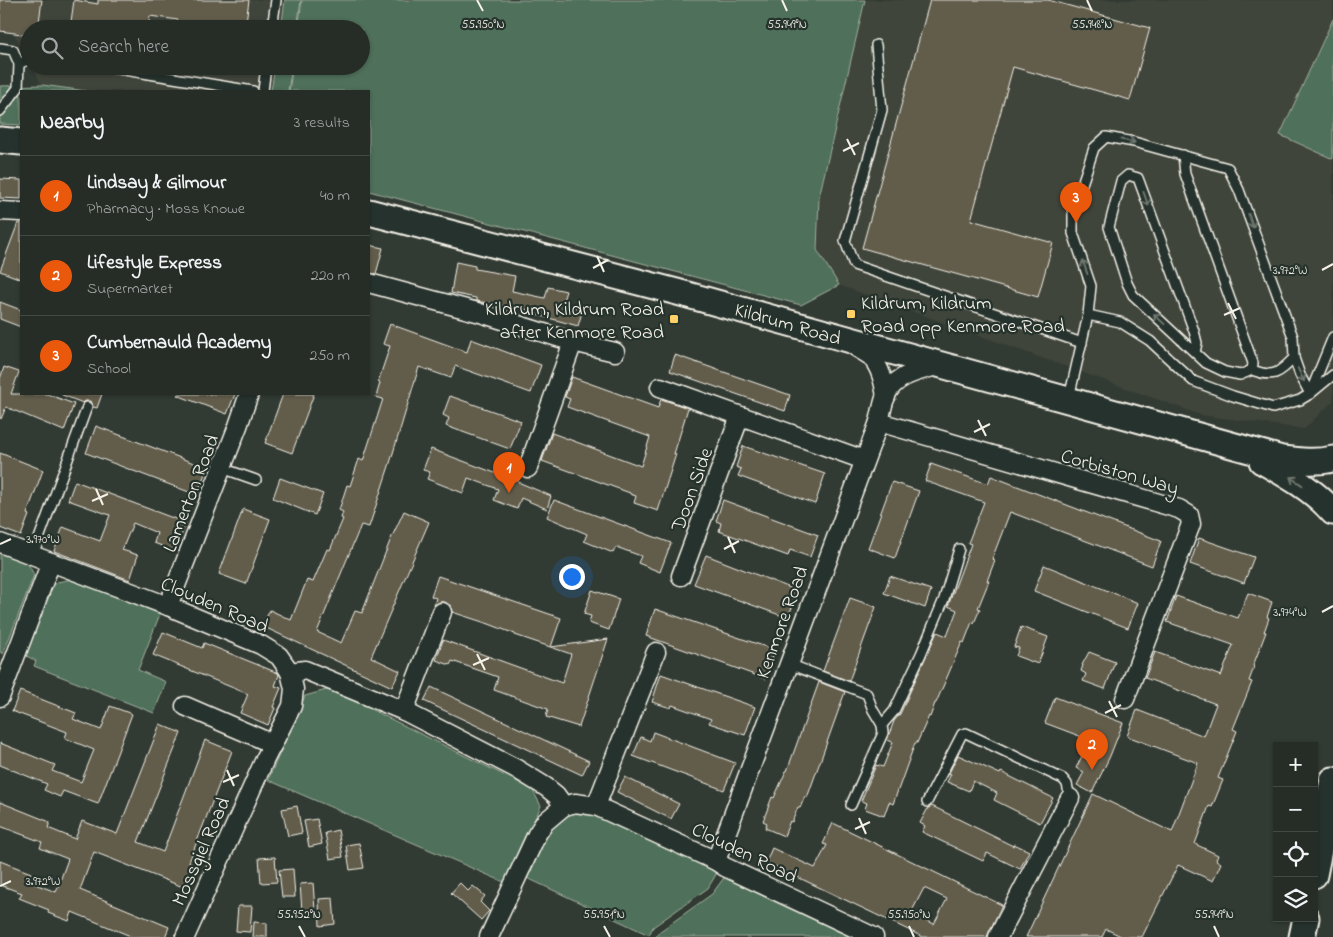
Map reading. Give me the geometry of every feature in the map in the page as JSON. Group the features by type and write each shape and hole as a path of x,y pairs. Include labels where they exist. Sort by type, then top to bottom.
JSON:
{"street":[{"path":"0,140 20,142"},
{"path":"0,211 20,212"},
{"name":"Kildrum Road","path":"370,212 677,292 1235,447 1294,461 1319,462 1333,459"},
{"path":"370,283 477,312 573,342 615,352"},
{"path":"840,337 870,356 884,382 886,397"},
{"path":"528,468 573,342"},
{"name":"Kenmore Road","path":"716,861 879,422 886,397 891,386 899,379 940,365"},
{"path":"660,387 864,460"},
{"name":"Lamerton Road","path":"168,606 238,426 248,395"},
{"name":"Doon Side","path":"682,576 740,416"},
{"name":"Corbiston Way","path":"879,422 1179,509 1189,515 1191,524 1125,699"},
{"name":"Kildrum Road","path":"1235,447 1281,472 1315,495 1333,512"},
{"name":"Clouden Road","path":"0,543 168,606 260,645 279,656 290,672"},
{"path":"0,696 50,562"},
{"path":"404,711 442,612"},
{"path":"596,806 656,652"},
{"path":"290,672 305,670 404,711 515,768 546,786 556,795 564,806 545,822 537,834 489,937"},
{"name":"Mossgiel Road","path":"185,937 272,744 292,706 294,689 290,672"},
{"path":"185,706 272,744"},
{"path":"1318,855 1333,780"},
{"path":"998,937 1070,798"},
{"name":"Clouden Road","path":"564,806 575,803 596,806 874,937"},
{"path":"1302,937 1305,922"}],"lane":[{"path":"273,20 276,0"},
{"path":"876,45 882,110 845,242 854,265 1082,343"},
{"path":"0,48 14,50 19,64 20,91 0,111"},
{"path":"155,75 247,90"},
{"path":"263,90 265,75"},
{"path":"1068,400 1088,314 1091,286 1073,233 1073,211 1094,148 1106,137 1134,142 1228,168 1239,190 1293,338 1294,358 1310,394"},
{"path":"1183,155 1184,174 1252,363 1252,370"},
{"path":"1195,352 1197,343 1194,331 1138,178 1128,174 1121,181 1109,227 1126,283 1133,295 1206,363 1224,372 1240,375 1252,370 1264,374 1280,372 1294,358"},
{"path":"1088,314 1120,322 1150,341 1193,381 1272,408 1300,400 1333,375"},
{"path":"1310,394 1333,336"},
{"path":"33,555 87,407"},
{"path":"222,468 256,480"},
{"path":"882,724 894,711 921,654 944,599 960,549"},
{"path":"789,664 867,694 873,710 882,724 883,733 852,805"},
{"path":"927,802 962,734 966,733 1063,779 1067,784 1070,798"}],"shaded area":[{"path":"19,0 303,0 300,20 20,20 20,45 14,34"},
{"path":"865,0 1333,0 1333,401 1304,429 1201,415 839,285 817,250 819,197"},
{"path":"37,75 292,75 289,90 80,90 42,85"}],"green space":[{"path":"285,0 301,0 298,20 282,20"},
{"path":"302,0 865,0 819,197 817,250 839,285 801,305 370,191 370,90 289,90 292,75 370,75 370,20 299,20"},
{"path":"1333,19 1333,159 1280,135"},
{"path":"274,75 291,75 288,90 271,90"},
{"path":"42,85 79,90 20,90 20,125 0,124 0,86"},
{"path":"0,552 27,562 34,575 3,654 0,652"},
{"path":"73,579 160,614 138,670 166,682 154,713 34,666 36,661 25,655 49,591 57,582"},
{"path":"330,689 532,789 541,806 504,882 268,780 305,696"},
{"path":"587,811 718,871 708,888 653,927 649,935 525,877 545,835 551,827 563,816"},
{"path":"726,875 855,937 656,937 659,932 712,894"}],"building":[{"path":"0,0 42,0 39,20 20,20 20,34 0,31"},
{"path":"74,0 98,4 98,0 249,0 246,20 178,20 150,16 149,20 71,20"},
{"path":"930,0 1048,0 1150,28 1130,100 1013,67 971,220 1053,243 1038,297 862,248"},
{"path":"0,179 20,180 20,199 0,198"},
{"path":"18,223 20,223 20,279 0,271"},
{"path":"370,245 383,248 376,274 370,273"},
{"path":"456,262 475,266 475,269 515,276 512,291 545,298 548,287 566,291 562,304 583,309 578,326 534,314 534,311 476,301 476,298 451,293"},
{"path":"0,302 20,310 20,327 0,319"},
{"path":"390,324 467,352 471,339 541,365 531,393 455,366 451,378 419,367 369,527 361,525 317,632 341,643 355,611 362,613 390,541 404,511 429,522 371,657 400,671 392,687 262,626 270,610 291,620 307,580 313,582 327,549 330,550 343,519 341,518 343,512 339,510 347,485 350,486 359,459 363,461 383,399 376,397 380,383 378,382 390,346 383,344"},
{"path":"675,355 790,395 785,411 670,371"},
{"path":"4,367 19,372 11,394 50,395 74,404 64,431 6,407 1,419 0,379"},
{"path":"572,377 658,408 661,399 688,408 658,511 634,503 636,496 630,493 542,461 552,433 641,466 650,437 567,407 570,399 565,397"},
{"path":"62,395 102,395 97,408 93,407 90,401 83,403"},
{"path":"177,395 235,395 227,414"},
{"path":"283,395 314,395 292,453 265,443"},
{"path":"450,396 521,421 510,449 446,426 449,418 443,415"},
{"path":"96,426 207,468 197,495 86,453"},
{"path":"743,446 825,474 815,504 738,476 741,469 736,467"},
{"path":"431,449 503,476 507,465 518,469 520,475 518,482 551,496 547,509 521,498 517,509 494,500 498,489 468,478 463,493 427,479 430,472 423,470"},
{"path":"0,453 43,470 21,536 0,528"},
{"path":"931,464 988,484 991,476 1161,541 1152,566 1010,512 992,559 995,560 978,608 980,609 974,623 972,622 964,643 962,642 930,717 917,743 915,743 893,804 889,802 884,816 865,809 867,803 861,801 876,765 883,767 893,742 887,740 894,721 900,714 937,632 947,636 957,610 948,606 971,544 968,543 984,502 925,481"},
{"path":"280,478 323,494 315,515 273,498"},
{"path":"75,481 186,523 175,551 154,543 157,533 133,523 122,550 138,555 130,580 54,551 63,527 100,541 110,515 68,500"},
{"path":"892,482 919,491 895,558 868,548"},
{"path":"554,500 671,543 660,572 638,563 641,556 616,547 613,553 584,541 587,534 547,517"},
{"path":"723,500 818,535 810,557 790,550 788,556 719,531 721,523 716,521"},
{"path":"243,509 270,519 246,584 219,574"},
{"path":"1199,538 1254,557 1244,583 1190,564"},
{"path":"706,555 798,591 788,618 694,584"},
{"path":"1044,565 1138,603 1128,628 1034,591"},
{"path":"438,576 561,618 551,647 608,639 579,727 546,717 548,709 494,690 498,677 452,661 450,665 436,660 443,640 562,683 571,654 515,635 489,624 452,612 451,606 445,602 434,605 436,598 431,596"},
{"path":"890,576 931,590 925,608 884,593"},
{"path":"592,590 619,599 609,630 589,623 591,616 584,614"},
{"path":"1248,593 1272,602 1264,632 1266,632 1249,681 1252,682 1233,729 1237,731 1218,778 1223,780 1212,807 1209,806 1195,844 1218,855 1216,860 1221,863 1213,881 1178,865 1142,937 1123,937 1106,929 1102,937 1026,937 1093,794 1172,832 1198,763 1127,736 1137,710 1204,736 1216,704 1145,678 1155,652 1221,676 1233,645 1167,622 1176,596 1238,618"},
{"path":"850,598 876,607 849,681 823,671"},
{"path":"655,609 775,650 766,679 646,636"},
{"path":"1021,627 1048,637 1038,664 1016,656 1019,648 1014,647"},
{"path":"163,632 202,648 204,643 278,673 275,686 281,688 268,725 240,713 248,694 153,655"},
{"path":"1089,652 1115,662 1105,689 1083,681 1086,674 1081,671 1082,665"},
{"path":"661,674 755,707 745,735 709,723 711,719 672,705 671,708 652,702"},
{"path":"819,682 845,692 807,798 805,796 800,808 798,807 784,836 765,828 767,823 763,821 772,797 774,798 787,771"},
{"path":"431,687 589,761 582,775 424,701"},
{"path":"20,691 76,713 73,719 101,730 110,706 132,714 98,804 63,791 60,797 44,790 47,784 0,765 0,743 55,765 52,771 81,782 94,750 65,738 67,732 12,711"},
{"path":"1055,697 1123,723 1092,793 1077,785 1084,772 1076,768 1090,740 1045,723"},
{"path":"160,724 181,733 138,842 163,852 205,740 232,751 189,862 192,864 183,887 94,852 80,890 169,927 165,937 133,937 72,912 69,921 48,913 49,910 19,898 22,893 0,885 0,861 31,873 27,881 56,892 68,859 40,848 42,842 0,826 0,802 50,822 48,828 75,839 82,821 117,834"},
{"path":"653,732 735,763 724,790 633,756 641,737 650,741"},
{"path":"958,755 1000,774 1001,772 1053,798 1040,823 994,800 997,793 973,781 969,791 947,782 951,774 949,773"},
{"path":"625,777 679,804 671,819 617,792"},
{"path":"297,806 302,833 288,836 282,809"},
{"path":"932,806 1013,846 1014,844 1029,851 1020,869 987,853 983,861 922,832 925,826 920,823 928,808"},
{"path":"317,819 322,844 309,847 304,821"},
{"path":"833,823 1002,905 987,937 923,937 766,862 772,848 815,868 827,845 823,844","holes":["924,888 947,899 934,924 911,913"]},
{"path":"338,830 343,857 330,859 325,833"},
{"path":"359,843 364,868 350,870 346,845"},
{"path":"275,857 277,882 261,883 259,858"},
{"path":"293,869 295,897 282,897 279,870"},
{"path":"313,883 315,910 302,911 300,884"},
{"path":"460,883 468,891 473,886 485,896 480,902 489,911 481,920 451,893"},
{"path":"333,898 335,924 320,926 319,899"},
{"path":"238,906 252,906 250,932 236,931"},
{"path":"254,922 267,923 267,937 253,937"}],"place":[{"name":"Cumbernauld Academy","path":"1076,223"},
{"name":"Kildrum, Kildrum Road opp Kenmore Road","path":"851,314"},
{"name":"Kildrum, Kildrum Road after Kenmore Road","path":"674,319"},
{"name":"Lindsay & Gilmour","path":"509,493"},
{"name":"Lifestyle Express","path":"1092,770"}]}
